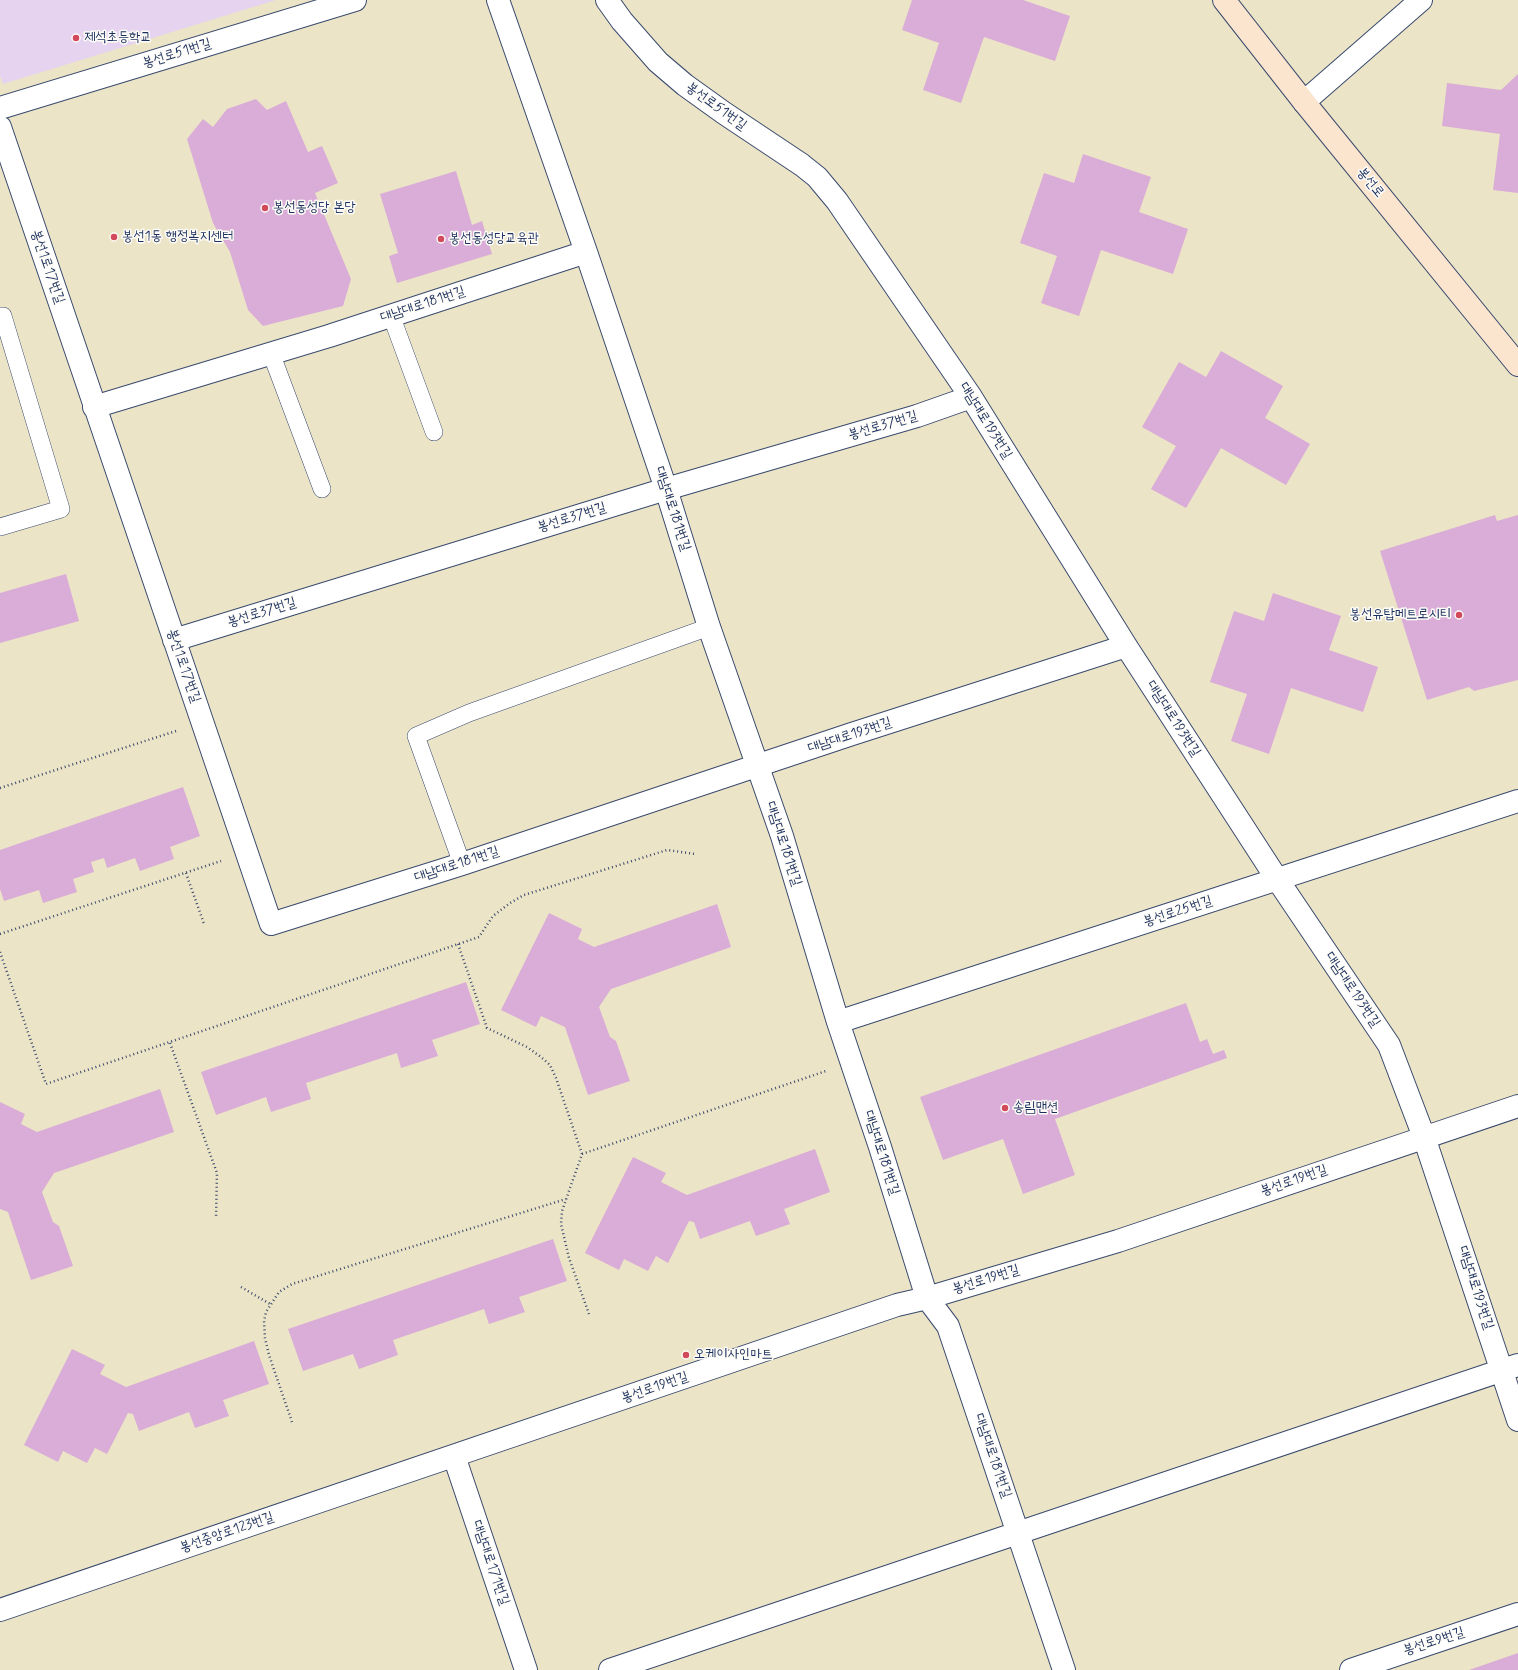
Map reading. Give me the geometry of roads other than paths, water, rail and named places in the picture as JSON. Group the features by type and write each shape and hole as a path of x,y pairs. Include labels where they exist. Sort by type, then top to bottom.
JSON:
{"main road":[{"name":"봉선로","path":"1224,0 1304,102 1518,365"}],"street":[{"name":"봉선로51번길","path":"0,108 355,0"},
{"name":"대남대로181번길","path":"498,0 586,252 666,489 709,627 782,836 838,1022 880,1147 927,1298 948,1326 1064,1670"},
{"name":"봉선로51번길","path":"607,0 622,21 658,62 724,114 802,165 817,177 837,201"},
{"path":"1304,102 1421,0"},
{"name":"봉선1로17번길","path":"0,127 271,924"},
{"name":"대남대로193번길","path":"837,201 971,397 1126,646 1277,879 1389,1045 1510,1368 1518,1420"},
{"name":"대남대로181번길","path":"272,353 329,336 586,252"},
{"path":"94,407 272,353"},
{"name":"봉선로37번길","path":"174,640 666,489 918,416 971,397"},
{"name":"대남대로193번길","path":"757,766 1126,646"},
{"name":"대남대로181번길","path":"271,924 462,864 757,766"},
{"name":"봉선로25번길","path":"838,1022 1518,801"},
{"name":"봉선로19번길","path":"454,1456 897,1305 927,1298 1118,1240 1518,1106"},
{"path":"610,1670 1510,1368"},
{"name":"봉선중앙로123번길","path":"0,1610 454,1456"},
{"name":"대남대로171번길","path":"454,1456 526,1670"},
{"name":"봉선로9번길","path":"1351,1670 1518,1614"}],"lane":[{"path":"391,315 434,432"},
{"path":"0,316 3,316 61,509 0,526"},
{"path":"272,353 322,489"},
{"path":"462,864 416,736 476,711 709,627"}],"place":[{"name":"제석초등학교","path":"76,38"},
{"name":"봉선동성당 본당","path":"265,208"},
{"name":"봉선1동 행정복지센터","path":"114,237"},
{"name":"봉선동성당교육관","path":"441,239"},
{"name":"봉선유탑메트로시티","path":"1459,615"},
{"name":"송림맨션","path":"1005,1108"},
{"name":"오케이사인마트","path":"686,1355"}]}
